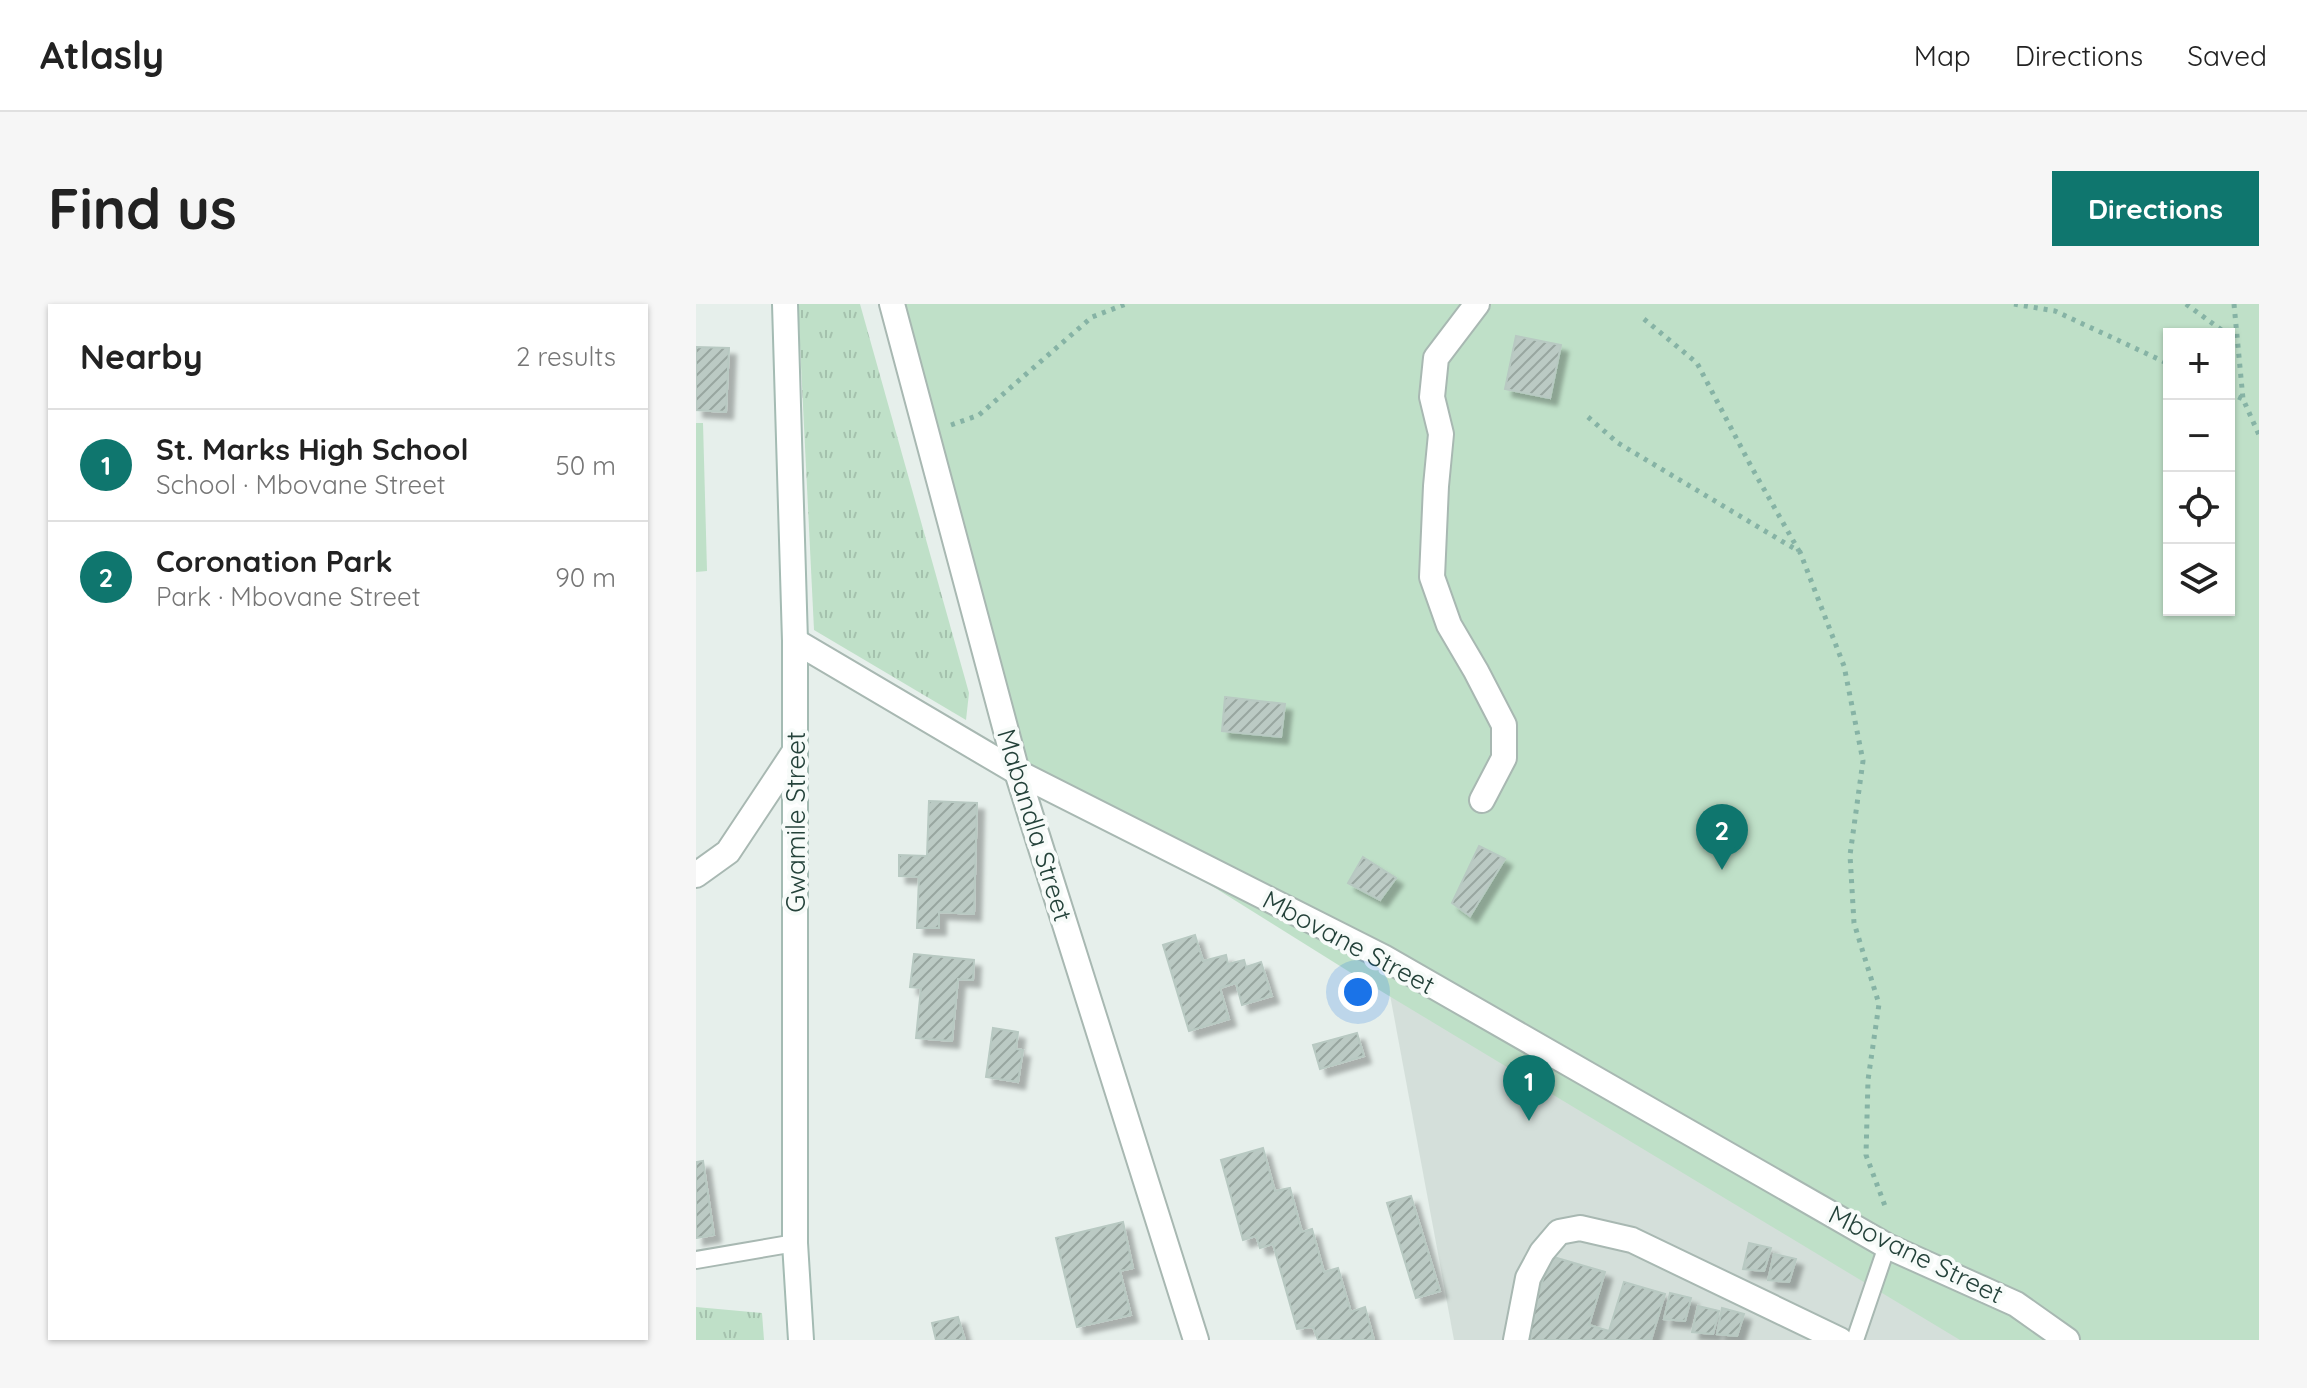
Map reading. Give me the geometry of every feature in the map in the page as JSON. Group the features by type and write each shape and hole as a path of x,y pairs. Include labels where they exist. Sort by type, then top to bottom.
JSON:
{"street":[{"name":"Gwamile Street","path":"785,304 795,641 795,1243 801,1340"},
{"name":"Mabandla Street","path":"892,304 1017,772 1196,1340"},
{"path":"1477,304 1436,358 1432,397 1441,434 1432,577 1449,625 1504,725 1504,758 1482,800"},
{"name":"Mbovane Street","path":"795,641 1017,772 1383,957 1887,1246 2016,1304 2067,1340"},
{"path":"696,875 728,852 795,751"},
{"path":"1516,1340 1528,1278 1542,1252 1559,1232 1580,1228 1632,1240 1840,1340"}],"lane":[{"path":"696,1260 795,1243"},
{"path":"1855,1340 1887,1246"}],"path":[{"path":"927,434 979,415 1092,317 1126,304"},
{"path":"2014,304 2055,311 2163,361"},
{"path":"2186,304 2219,328"},
{"path":"2234,304 2243,399 2259,435"},
{"path":"1644,319 1697,363 1800,552 1844,666 1863,761 1850,855 1854,923 1879,1004 1868,1080 1866,1155 1885,1206"},
{"path":"2235,396 2243,399"},
{"path":"1588,417 1618,443 1800,552"}],"shaded area":[{"path":"1383,957 1990,1340 1454,1340"}],"green space":[{"path":"798,304 860,304 969,693 966,720 814,630"},
{"path":"892,304 2259,304 2259,1340 1960,1340 1356,976 1015,763"},
{"path":"696,423 703,423 707,571 696,572"},
{"path":"696,1307 762,1313 764,1340 696,1340"}],"building":[{"path":"1516,336 1561,345 1550,398 1505,389"},
{"path":"696,347 729,348 726,412 696,410"},
{"path":"1225,697 1285,704 1281,737 1222,731"},
{"path":"929,801 977,803 974,914 939,912 939,928 917,928 919,877 899,876 899,855 927,856"},
{"path":"1479,846 1505,859 1470,916 1452,903"},
{"path":"1363,857 1396,878 1380,900 1348,883"},
{"path":"1195,935 1203,961 1226,955 1228,964 1244,960 1246,967 1261,962 1272,996 1242,1005 1236,983 1220,988 1229,1019 1189,1031 1163,945"},
{"path":"914,954 974,960 973,980 958,979 952,1041 916,1038 921,988 910,987"},
{"path":"993,1028 1018,1032 1016,1049 1023,1050 1018,1082 986,1077"},
{"path":"1357,1033 1364,1056 1320,1069 1313,1045"},
{"path":"1263,1148 1275,1191 1290,1188 1302,1232 1312,1229 1324,1272 1338,1268 1351,1312 1365,1307 1374,1340 1318,1340 1313,1327 1297,1329 1273,1244 1260,1248 1256,1236 1243,1240 1221,1160"},
{"path":"703,1161 714,1235 696,1238 696,1162"},
{"path":"1411,1196 1440,1291 1416,1298 1387,1203"},
{"path":"1123,1222 1133,1268 1120,1271 1131,1315 1077,1327 1056,1238"},
{"path":"1749,1243 1771,1248 1764,1271 1743,1269"},
{"path":"1774,1254 1796,1259 1789,1282 1768,1280"},
{"path":"1550,1256 1605,1272 1589,1325 1609,1331 1624,1282 1665,1294 1651,1340 1525,1340"},
{"path":"1670,1293 1691,1298 1685,1321 1664,1319"},
{"path":"1698,1306 1719,1311 1713,1334 1692,1332"},
{"path":"1722,1308 1744,1314 1737,1336 1717,1334"},
{"path":"958,1317 965,1340 936,1340 932,1323"}],"place":[{"name":"Coronation Park","path":"1722,870"},
{"name":"St. Marks High School","path":"1529,1121"}]}
